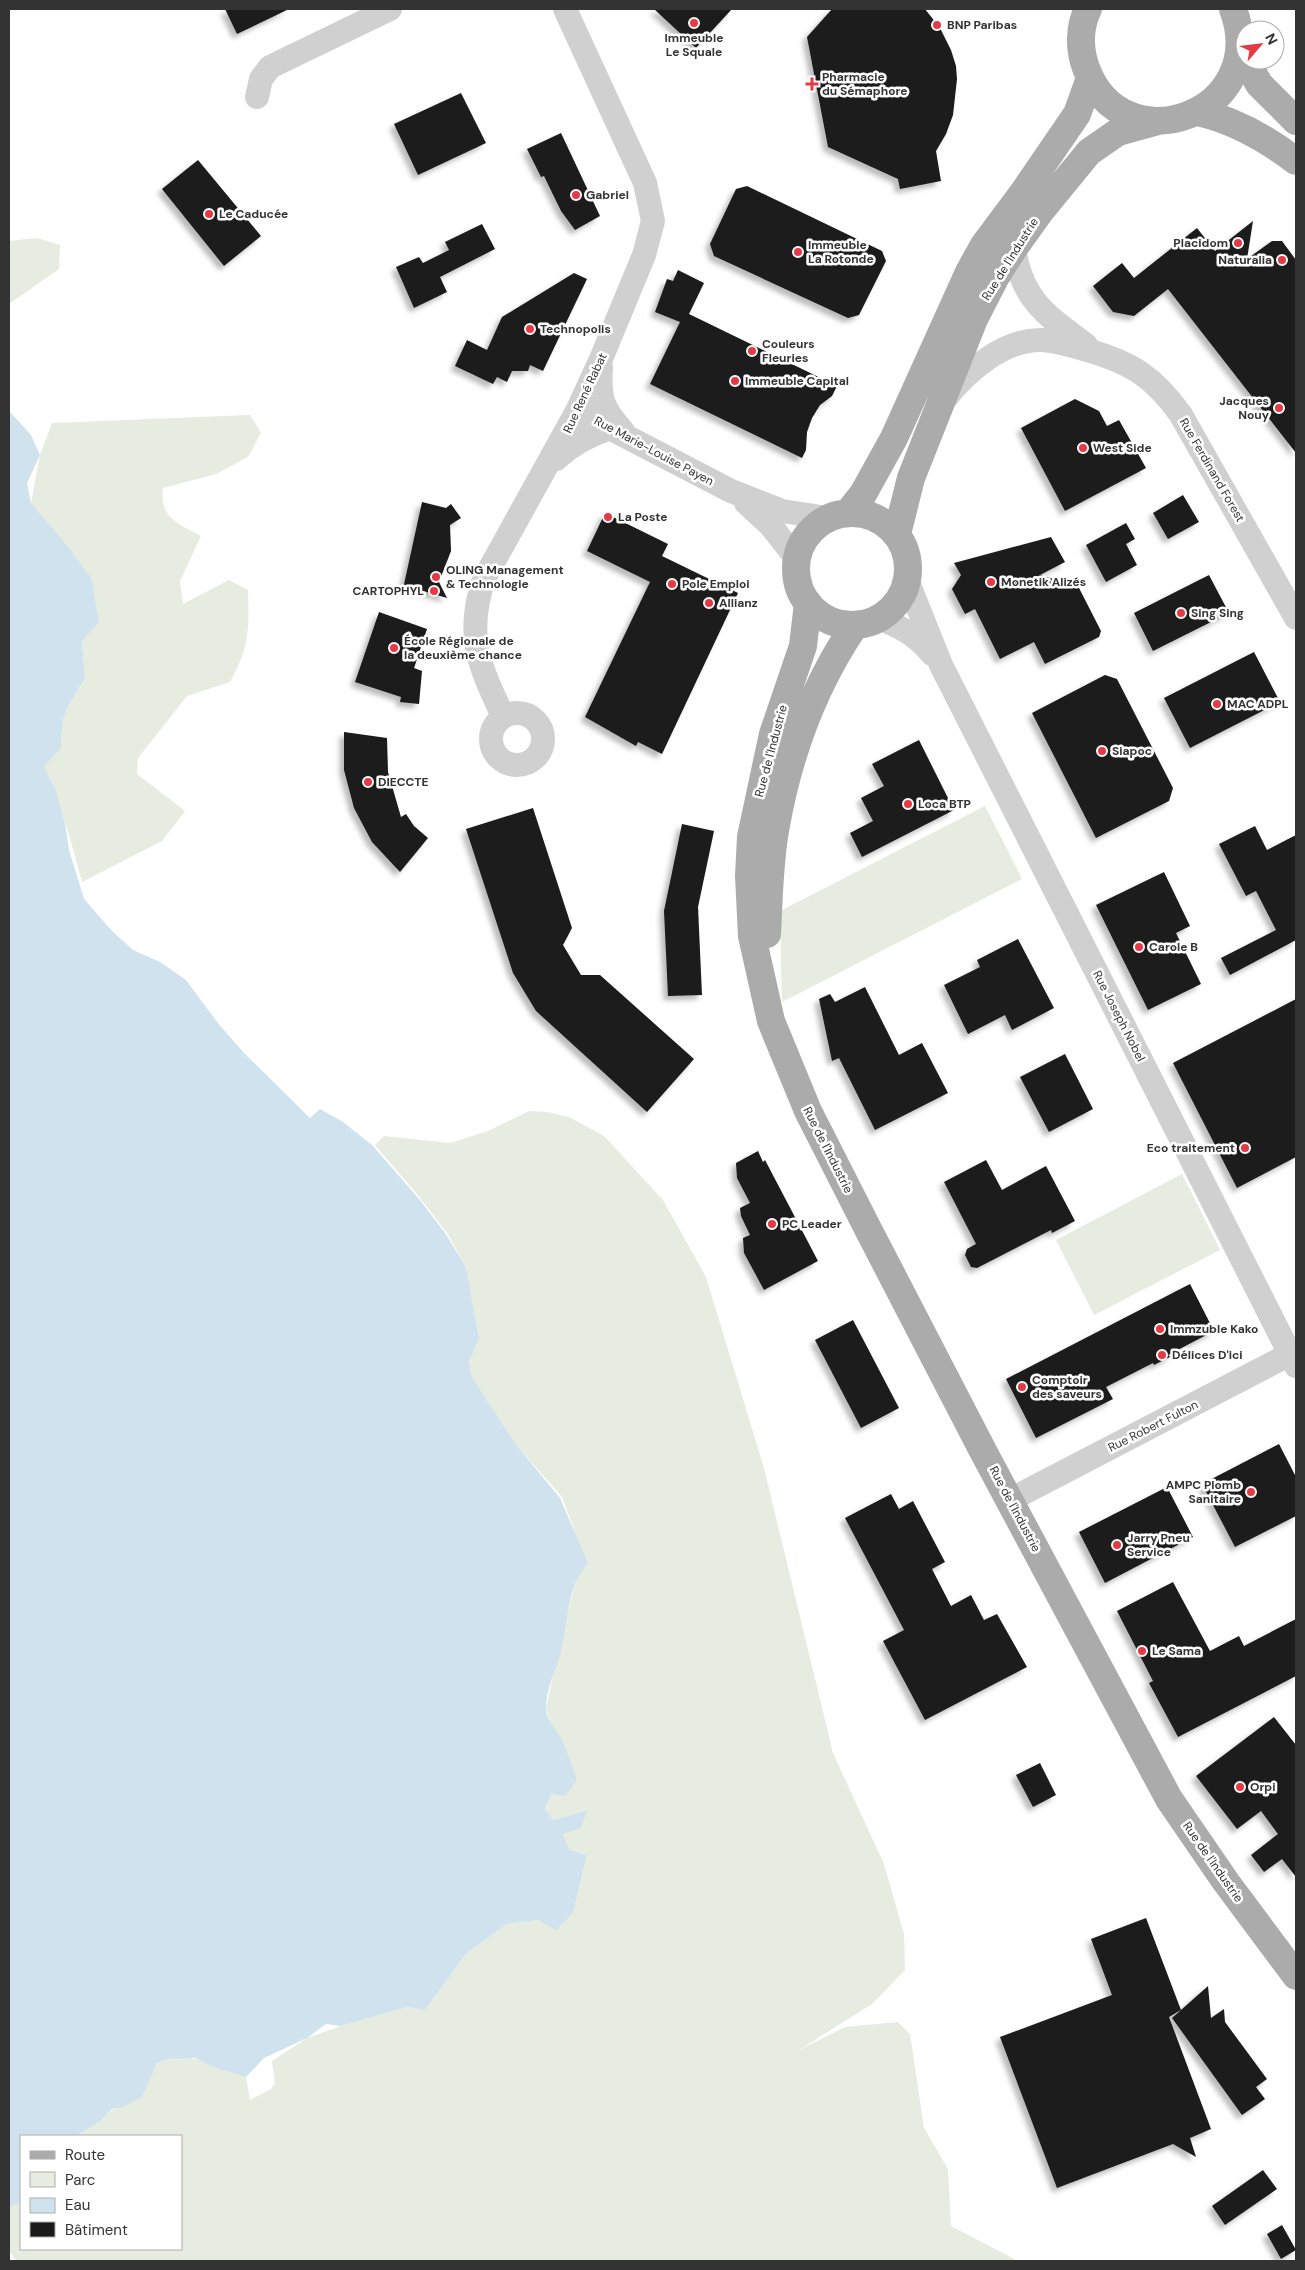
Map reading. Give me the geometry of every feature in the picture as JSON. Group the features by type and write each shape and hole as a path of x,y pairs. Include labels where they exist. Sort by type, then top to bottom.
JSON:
{"main road":[{"path":"1063,9 1080,38"},
{"path":"1088,9 1084,17 1080,38 1082,59 1090,78 1110,104 1137,118 1158,121 1179,119 1198,112 1215,100 1228,84 1235,68"},
{"path":"1252,70 1259,84 1296,121"},
{"name":"Rue de l'Industrie","path":"838,515 865,514 877,518 897,534 907,557 907,580 902,594 895,605 867,621 840,624 825,618 808,602 798,582 797,559 805,538 815,526 838,515 863,494 894,438 968,272 984,245 1025,190 1076,114 1090,78"},
{"path":"1198,112 1237,124 1296,161"},
{"name":"Rue de l'Industrie","path":"897,534 911,478 974,319 995,278 1039,213 1089,152 1118,132 1158,121"},
{"name":"Rue de l'Industrie","path":"808,602 803,646 773,734 751,837 749,876 752,936 771,1021 808,1111 1010,1500 1170,1799 1226,1882 1296,1976"},
{"name":"Rue de l'Industrie","path":"771,1021 767,937 770,870 776,825 796,746 816,692 867,621"}],"street":[{"path":"257,97 261,79 270,67 390,9"},
{"name":"Rue René Rabat","path":"503,716 477,656 475,618 479,594 484,579 549,465 577,411 601,359 644,255 653,221 646,183 565,9"},
{"name":"Rue Ferdinand Forest","path":"1014,248 1020,278 1032,300 1056,323 1097,353"},
{"name":"Rue Ferdinand Forest","path":"938,409 957,384 972,370 1002,350 1041,340 1097,353 1125,364 1149,377 1168,397 1181,415 1296,618"},
{"path":"601,359 601,398 620,433"},
{"name":"Rue Marie-Louise Payen","path":"577,411 731,492 782,511 838,515"},
{"path":"549,465 568,448 591,434 620,433"},
{"name":"Rue Marie-Louise Payen","path":"731,492 766,521 797,559"},
{"name":"Rue Joseph Nobel","path":"907,580 941,665 1294,1357"},
{"name":"Rue Joseph Nobel","path":"867,621 918,638 941,665"},
{"name":"Rue Robert Fulton","path":"1010,1500 1294,1357"}],"green space":[{"path":"37,238 60,245 59,269 9,304 9,241"},
{"path":"250,415 261,433 248,457 216,474 163,488 164,506 167,513 185,528 201,536 180,581 183,604 229,580 248,590 248,627 245,647 230,682 187,696 138,758 137,774 185,811 162,841 82,882 61,809 44,767 61,748 62,726 66,710 85,678 82,641 31,503 40,455 52,423"},
{"path":"985,806 1022,879 782,1002 780,911"},
{"path":"529,1111 548,1112 569,1117 604,1136 663,1200 706,1277 764,1468 833,1753 884,1864 904,1934 905,1970 872,2004 799,2050 845,2027 898,2022 910,2034 924,2128 948,2169 951,2226 1018,2261 16,2261 9,2250 9,2208 20,2203 20,2250 182,2250 182,2135 78,2135 101,2121 114,2108 142,2097 157,2064 164,2059 187,2057 246,2077 250,2100 271,2089 275,2083 272,2061 307,2038 407,2007 425,2010 466,1954 507,1924 538,1920 556,1929 573,1913 587,1855 570,1850 561,1834 586,1810 554,1820 545,1809 551,1793 551,1725 546,1708 565,1621 579,1572 587,1564 562,1497 517,1446 472,1377 469,1362 479,1338 466,1267 447,1233 375,1145 384,1136 450,1143 488,1131"},
{"path":"1182,1174 1220,1250 1094,1315 1056,1240"}],"water":[{"path":"9,411 31,435 40,455 27,483 31,503 69,548 91,578 99,622 82,641 85,678 66,710 62,726 61,748 44,767 56,791 65,823 69,850 84,899 112,931 133,950 160,962 186,980 217,1022 244,1053 310,1118 320,1109 343,1122 372,1145 420,1200 445,1233 466,1267 479,1338 469,1362 472,1377 517,1446 560,1498 588,1563 575,1584 563,1644 546,1701 546,1712 559,1735 577,1780 565,1796 551,1794 545,1809 554,1820 587,1810 581,1828 562,1834 570,1850 587,1855 573,1913 556,1930 538,1920 507,1924 466,1954 425,2010 407,2007 341,2026 326,2024 307,2038 264,2058 246,2077 214,2067 195,2058 167,2059 157,2063 142,2097 121,2108 113,2108 101,2121 78,2135 20,2135 20,2203 9,2208"}],"building":[{"path":"225,9 289,9 237,34"},
{"name":"Immeuble Le Squale","path":"654,9 732,9 696,48"},
{"path":"832,9 925,9 940,28 951,50 956,66 957,79 953,115 946,134 936,151 941,181 900,189 898,179 828,147 807,37"},
{"path":"461,93 486,143 418,175 394,124"},
{"path":"561,133 600,216 575,230 561,211 544,176 541,177 527,149"},
{"name":"Le Caducée","path":"198,160 261,236 224,266 162,189"},
{"name":"Immeuble La Rotonde","path":"747,186 882,251 886,261 859,315 848,318 714,256 710,244 736,189"},
{"path":"1253,221 1247,259 1272,241 1282,241 1296,260 1296,453 1168,289 1134,316 1113,312 1093,286 1122,263 1134,278 1197,228 1215,251"},
{"path":"482,224 495,249 440,277 447,292 414,308 396,267 419,257 423,263 449,250 445,242"},
{"name":"Immeuble Capital","path":"678,270 704,283 689,314 837,386 832,396 820,405 812,418 807,432 806,450 802,458 650,384 680,322 655,312 667,279 673,281"},
{"name":"Technopolis","path":"574,273 587,279 543,371 530,365 528,371 512,371 507,382 497,377 493,384 455,366 467,340 487,350 502,317"},
{"name":"West Side","path":"1075,399 1099,411 1107,426 1119,420 1146,468 1065,511 1021,428"},
{"path":"1183,495 1199,522 1168,539 1153,513"},
{"path":"422,502 446,508 451,504 461,518 450,525 451,551 439,582 447,598 420,590 419,592 403,589"},
{"path":"605,513 668,544 662,556 738,593 662,754 638,742 636,746 585,717 650,582 587,551"},
{"path":"1126,523 1135,539 1126,544 1137,565 1106,582 1086,545"},
{"path":"1051,537 1065,562 1040,575 1078,586 1101,631 1099,637 1045,664 1034,642 1000,659 975,609 965,614 952,589 961,575 954,563"},
{"name":"Sing Sing","path":"1209,575 1229,613 1153,651 1134,613"},
{"name":"École Régionale de la deuxième chance","path":"379,612 427,629 414,668 422,671 419,704 400,702 401,697 355,682"},
{"path":"1254,652 1280,702 1190,748 1164,698"},
{"name":"Siapoc","path":"1105,675 1117,679 1173,788 1169,801 1096,838 1032,713"},
{"name":"DIECCTE","path":"344,732 387,738 388,772 401,817 406,814 414,826 428,838 400,872 372,842 354,808 344,770"},
{"name":"Loca BTP","path":"919,740 954,810 862,857 850,833 873,821 861,798 884,786 872,764"},
{"path":"533,808 572,928 563,945 581,975 600,975 694,1059 647,1112 536,1011 513,973 466,829"},
{"path":"682,824 714,831 698,907 702,995 668,996 664,911"},
{"path":"1255,826 1267,850 1296,835 1296,940 1230,975 1221,958 1276,930 1256,891 1246,896 1219,844"},
{"path":"1164,872 1190,926 1176,933 1201,984 1148,1010 1096,905"},
{"path":"1018,939 1054,1008 1012,1030 1005,1015 968,1034 944,985 980,967 977,960"},
{"path":"865,987 899,1055 922,1043 948,1093 875,1130 839,1058 832,1061 819,999 830,994 835,1002"},
{"path":"1296,999 1296,1157 1237,1188 1173,1063"},
{"path":"1065,1054 1093,1109 1049,1132 1020,1077"},
{"name":"PC Leader","path":"758,1151 763,1162 765,1160 818,1261 764,1290 744,1253 743,1238 750,1235 741,1216 740,1208 750,1203 737,1178 736,1163"},
{"path":"986,1160 1002,1190 1046,1166 1075,1221 1052,1233 1051,1230 977,1268 971,1267 965,1255 967,1249 976,1244 944,1182"},
{"path":"1190,1284 1214,1331 1168,1355 1170,1357 1154,1365 1153,1363 1106,1387 1113,1399 1036,1438 1006,1379"},
{"path":"853,1320 899,1408 861,1428 815,1340"},
{"name":"AMPC Plomb Sanitaire","path":"1279,1444 1296,1477 1296,1516 1235,1547 1202,1484"},
{"path":"1167,1487 1193,1537 1105,1583 1079,1532"},
{"path":"891,1494 899,1509 913,1501 945,1562 932,1569 951,1606 971,1595 984,1620 997,1614 1027,1667 925,1720 883,1641 904,1630 845,1518"},
{"path":"1173,1582 1210,1651 1239,1636 1244,1646 1296,1619 1296,1676 1178,1737 1149,1683 1153,1681 1117,1611"},
{"path":"1274,1717 1296,1745 1296,1877 1282,1859 1264,1872 1251,1855 1278,1834 1261,1811 1237,1829 1196,1776"},
{"path":"1040,1763 1056,1795 1033,1807 1016,1775"},
{"path":"1146,1918 1181,2010 1169,2017 1211,2129 1190,2138 1196,2157 1173,2144 1057,2188 1000,2037 1112,1995 1091,1939"},
{"path":"1208,1986 1211,2018 1224,2009 1225,2022 1267,2079 1256,2087 1265,2099 1242,2115 1172,2018"},
{"path":"1263,2170 1277,2189 1225,2225 1212,2206"},
{"path":"1282,2225 1296,2250 1281,2259 1267,2234"}],"place":[{"name":"Immeuble Le Squale","path":"694,23"},
{"name":"BNP Paribas","path":"937,25"},
{"name":"Pharmacie du Sémaphore","path":"812,84"},
{"name":"Gabriel","path":"576,195"},
{"name":"Le Caducée","path":"209,214"},
{"name":"Placidom","path":"1238,243"},
{"name":"Immeuble La Rotonde","path":"798,252"},
{"name":"Naturalia","path":"1282,260"},
{"name":"Technopolis","path":"530,329"},
{"name":"Couleurs Fleuries","path":"752,351"},
{"name":"Immeuble Capital","path":"735,381"},
{"name":"Jacques Nouy","path":"1279,408"},
{"name":"West Side","path":"1083,448"},
{"name":"La Poste","path":"608,517"},
{"name":"OLING Management & Technologie","path":"436,577"},
{"name":"Monetik Alizés","path":"991,582"},
{"name":"Pole Emploi","path":"672,584"},
{"name":"CARTOPHYL","path":"434,591"},
{"name":"Allianz","path":"709,603"},
{"name":"Sing Sing","path":"1181,613"},
{"name":"École Régionale de la deuxième chance","path":"394,648"},
{"name":"MAC ADPL","path":"1217,704"},
{"name":"Siapoc","path":"1102,751"},
{"name":"DIECCTE","path":"368,782"},
{"name":"Loca BTP","path":"908,804"},
{"name":"Carole B","path":"1139,947"},
{"name":"Eco traitement","path":"1245,1148"},
{"name":"PC Leader","path":"772,1224"},
{"name":"Immzuble Kako","path":"1160,1329"},
{"name":"Délices D'ici","path":"1162,1355"},
{"name":"Comptoir des saveurs","path":"1022,1387"},
{"name":"AMPC Plomb Sanitaire","path":"1251,1492"},
{"name":"Jarry Pneu Service","path":"1117,1545"},
{"name":"Le Sama","path":"1142,1651"},
{"name":"Orpi","path":"1240,1787"}]}
